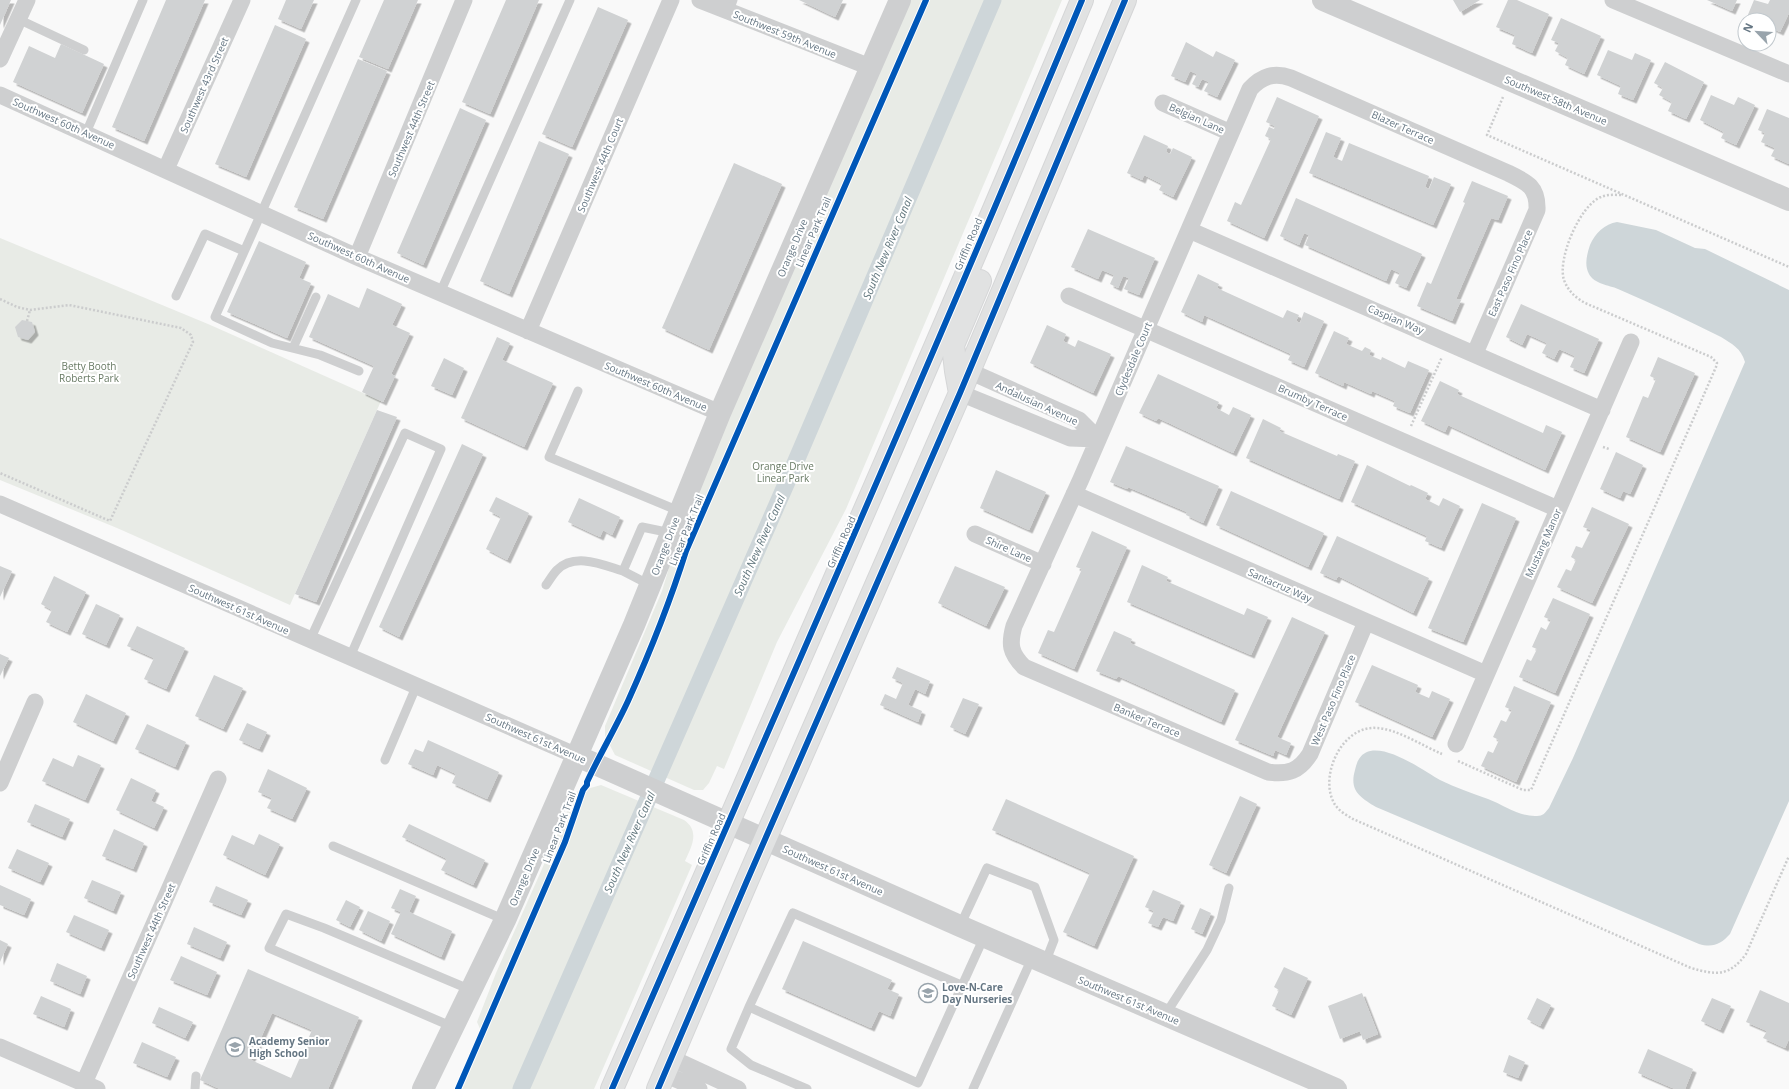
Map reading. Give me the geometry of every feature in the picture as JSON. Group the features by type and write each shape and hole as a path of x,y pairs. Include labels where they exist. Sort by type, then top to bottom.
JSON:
{"main road":[{"name":"Griffin Road","path":"612,1089 865,511 1082,0"},
{"path":"664,1074 960,393 1125,0"},
{"path":"960,393 953,345 1018,188 1009,174"}],"street":[{"path":"0,59 27,0"},
{"name":"Southwest 43rd Street","path":"166,169 242,0"},
{"name":"Southwest 44th Street","path":"357,257 464,0"},
{"name":"Southwest 44th Court","path":"528,331 671,0"},
{"name":"Southwest 59th Avenue","path":"700,0 729,4 870,67"},
{"name":"Orange Drive","path":"423,1089 472,991 505,920 577,756 650,585 720,413 900,0"},
{"path":"1613,0 1789,74"},
{"name":"Southwest 58th Avenue","path":"1329,1 1789,200"},
{"name":"Blazer Terrace","path":"1265,76 1274,74 1291,78 1508,172 1530,184 1535,192"},
{"name":"Clydesdale Court","path":"1012,648 1010,639 1014,626 1074,494 1250,89 1257,81 1265,76"},
{"name":"Southwest 60th Avenue","path":"0,95 166,169 357,257 720,413"},
{"name":"Belgian Lane","path":"1163,103 1231,133"},
{"name":"East Paso Fino Place","path":"1475,353 1537,210 1538,201 1535,192"},
{"name":"Caspian Way","path":"1189,230 1475,353 1602,410"},
{"name":"Brumby Terrace","path":"1068,296 1558,509"},
{"name":"Mustang Manor","path":"1449,749 1486,674 1602,410 1630,342"},
{"name":"Andalusian Avenue","path":"969,372 1079,420 1098,439"},
{"name":"Andalusian Avenue","path":"960,393 1070,438 1098,439"},
{"name":"Santacruz Way","path":"1074,494 1486,674"},
{"name":"Southwest 61st Avenue","path":"0,504 609,770 984,937 1336,1089"},
{"name":"Shire Lane","path":"975,534 1043,564"},
{"name":"West Paso Fino Place","path":"1292,770 1303,764 1310,754 1366,622"},
{"name":"Banker Terrace","path":"1012,648 1015,658 1024,667 1055,681 1268,772 1282,774 1292,770"},
{"path":"0,783 35,702"},
{"name":"Southwest 44th Street","path":"90,1086 218,779"},
{"path":"0,1047 90,1086"},
{"path":"664,1074 699,1089"},
{"path":"664,1074 738,1089"}],"lane":[{"path":"86,133 144,0"},
{"path":"356,0 215,317 272,343 320,355 358,371"},
{"path":"440,292 570,0"},
{"path":"18,19 84,50"},
{"path":"176,296 205,234 244,251"},
{"path":"293,348 316,296"},
{"path":"578,391 549,457 679,511"},
{"path":"310,640 405,433 441,449 350,657"},
{"path":"623,572 642,527 670,533"},
{"path":"546,586 558,569 573,561 594,562 623,572 650,585"},
{"path":"385,760 416,686"},
{"path":"332,846 505,920"},
{"path":"960,926 987,868 1035,887 1054,940 1039,960 973,1089"},
{"path":"1165,1015 1207,950 1221,920 1229,888"},
{"path":"807,1089 751,1065 731,1049 793,913 961,985"},
{"path":"454,1028 269,948 286,914 324,928 472,991"},
{"path":"749,1007 918,1083 984,937"},
{"path":"195,1089 196,1076"}],"path":[{"path":"1505,94 1487,135 1789,267"},
{"path":"1457,761 1523,790 1531,790 1718,363 1711,357 1585,303 1569,290 1564,281 1563,261 1581,216 1600,197 1623,194"},
{"path":"0,299 17,307 30,310 69,305 181,328 191,335 193,342 110,521 0,473"},
{"path":"27,321 30,310"},
{"path":"1411,426 1444,352"},
{"path":"1449,749 1392,731 1377,728 1356,732 1347,738 1330,771 1328,782 1334,803 1341,812 1353,819 1691,968 1719,973 1730,970 1739,964 1746,954 1789,856"}],"green space":[{"name":"Orange Drive Linear Park","path":"910,0 1062,0 846,509 777,642 724,769 717,766 709,783 703,790 694,790 615,755 605,736 605,726 662,591 678,538 696,492"},
{"name":"Betty Booth Roberts Park","path":"0,238 208,324 381,401 290,605 117,528 0,480"},
{"path":"601,785 684,820 692,829 693,839 685,861 692,865 594,1089 455,1089 481,1031 477,1022 496,973 576,792"}],"shaded area":[{"path":"1617,222 1656,230 1695,248 1705,249 1789,290 1789,801 1730,934 1720,943 1708,946 1699,944 1376,807 1357,793 1354,783 1355,770 1359,759 1366,752 1376,750 1387,752 1399,757 1452,786 1488,799 1518,813 1530,816 1539,816 1544,814 1549,808 1573,758 1745,362 1739,350 1721,337 1644,300 1598,282 1591,277 1587,271 1586,263 1590,245 1601,230 1608,225"}],"building":[{"path":"0,0 11,0 0,25"},
{"path":"166,0 205,0 144,141 112,127"},
{"path":"286,0 314,0 301,29 278,19"},
{"path":"384,0 418,0 388,69 359,57"},
{"path":"506,0 539,0 490,114 462,102"},
{"path":"799,0 843,0 835,17"},
{"path":"1453,0 1480,0 1460,12"},
{"path":"1508,0 1517,0 1549,14 1532,53 1512,44 1515,35 1496,27"},
{"path":"1707,0 1737,0 1732,11"},
{"path":"1754,0 1768,4 1770,0 1789,0 1789,13 1780,32 1777,31 1777,12 1749,12"},
{"path":"598,7 628,20 572,147 542,134"},
{"path":"1561,18 1601,36 1584,74 1565,65 1568,58 1555,51 1559,43 1551,40"},
{"path":"275,25 306,39 246,177 215,164"},
{"path":"1186,42 1213,57 1216,51 1235,60 1217,97 1204,91 1209,82 1202,79 1198,87 1192,84 1197,74 1190,71 1185,82 1171,76"},
{"path":"61,44 104,64 82,113 13,82 29,46 55,58"},
{"path":"1608,50 1632,60 1635,53 1651,60 1633,100 1618,94 1621,86 1597,75"},
{"path":"358,59 387,71 323,219 294,207"},
{"path":"1665,62 1704,82 1686,119 1668,111 1672,102 1659,95 1663,88 1654,83"},
{"path":"1711,95 1734,105 1738,97 1755,105 1736,145 1721,138 1724,132 1700,120"},
{"path":"1277,97 1319,116 1264,238 1227,221 1235,202 1241,205 1271,139 1265,136 1269,127 1274,129 1275,126 1266,122"},
{"path":"460,108 486,120 423,265 397,253"},
{"path":"1767,109 1789,118 1789,164 1771,156 1775,148 1761,142 1765,133 1758,130"},
{"path":"1326,132 1341,138 1333,157 1342,161 1349,143 1429,176 1425,187 1429,189 1434,177 1451,184 1433,225 1309,173"},
{"path":"1144,135 1168,146 1166,152 1170,154 1173,148 1192,157 1173,197 1159,190 1162,184 1144,175 1142,180 1127,173"},
{"path":"539,141 569,154 509,294 480,281"},
{"path":"734,163 782,184 709,350 662,328"},
{"path":"1472,181 1508,196 1498,220 1491,218 1456,299 1461,300 1452,321 1417,306 1427,282 1431,284 1465,203 1463,202"},
{"path":"1296,198 1422,254 1406,288 1395,283 1400,273 1391,269 1386,281 1305,245 1309,235 1304,233 1299,245 1280,236"},
{"path":"1088,229 1155,258 1139,295 1124,289 1129,278 1123,276 1118,288 1110,284 1114,275 1102,270 1098,279 1071,267"},
{"path":"259,241 306,262 299,278 311,283 287,338 227,312"},
{"path":"1198,274 1219,284 1217,288 1283,318 1287,310 1299,315 1296,321 1300,323 1304,312 1324,321 1304,367 1288,360 1291,354 1204,315 1202,322 1181,312"},
{"path":"367,288 402,304 392,325 410,333 391,374 395,376 383,402 362,392 374,366 309,337 328,294 359,308"},
{"path":"1521,304 1599,339 1584,373 1570,367 1575,356 1559,349 1554,359 1542,353 1547,343 1527,334 1522,345 1506,337"},
{"path":"22,320 32,322 35,332 28,340 18,337 15,327"},
{"path":"1047,325 1066,334 1063,341 1075,347 1078,340 1111,354 1093,393 1030,363"},
{"path":"1334,331 1349,338 1346,344 1362,351 1365,347 1371,350 1369,355 1381,360 1382,357 1405,368 1408,361 1429,370 1410,413 1393,406 1395,401 1372,391 1371,394 1344,382 1343,386 1315,373"},
{"path":"497,337 510,343 502,360 553,383 524,447 461,418"},
{"path":"1658,357 1695,373 1660,452 1626,437 1643,396 1648,398 1656,379 1650,376"},
{"path":"444,358 464,368 452,395 431,386"},
{"path":"1158,374 1219,402 1216,408 1229,415 1233,407 1251,415 1233,453 1158,418 1156,421 1139,413"},
{"path":"1440,381 1459,390 1457,394 1543,433 1546,425 1562,432 1545,470 1448,425 1445,432 1421,421"},
{"path":"377,410 397,417 316,602 295,594"},
{"path":"1263,419 1281,428 1279,431 1337,456 1338,454 1355,461 1339,499 1246,458"},
{"path":"462,444 483,454 399,637 379,627"},
{"path":"1126,446 1219,486 1203,523 1186,515 1187,512 1128,487 1127,489 1110,482"},
{"path":"1616,452 1643,465 1630,494 1623,491 1620,498 1600,489"},
{"path":"1367,465 1428,493 1425,499 1439,506 1443,498 1460,506 1441,548 1425,541 1427,536 1351,502"},
{"path":"996,470 1046,492 1029,530 980,508"},
{"path":"1231,491 1324,533 1308,567 1216,525"},
{"path":"496,497 529,513 507,560 486,549 501,517 489,511"},
{"path":"579,498 620,517 612,535 603,530 600,537 568,522"},
{"path":"1482,503 1516,518 1463,642 1428,628"},
{"path":"1592,507 1629,524 1592,603 1557,587 1566,569 1571,571 1576,560 1571,557 1576,546 1582,548 1591,530 1583,527"},
{"path":"1092,531 1127,547 1074,669 1038,653 1048,630 1054,632 1082,569 1076,567"},
{"path":"1337,536 1429,578 1413,613 1338,576 1336,580 1320,573"},
{"path":"1142,565 1168,577 1166,581 1244,615 1247,608 1268,617 1251,655 1127,602"},
{"path":"0,566 12,571 0,597"},
{"path":"955,566 1005,587 986,626 938,603"},
{"path":"54,576 86,592 67,632 46,622 52,610 41,604"},
{"path":"1553,598 1590,614 1555,693 1519,677 1527,659 1531,661 1537,649 1532,647 1541,627 1546,630 1551,620 1544,617"},
{"path":"96,604 120,615 106,645 82,634"},
{"path":"1292,617 1325,632 1277,737 1291,743 1286,755 1275,750 1273,756 1235,740"},
{"path":"137,626 185,648 166,689 144,679 154,658 127,646"},
{"path":"1114,631 1132,639 1130,643 1235,690 1221,722 1118,676 1116,679 1096,671"},
{"path":"0,654 9,658 0,676"},
{"path":"1372,665 1418,685 1415,692 1429,698 1432,691 1450,699 1432,737 1355,702"},
{"path":"897,667 930,681 925,694 915,689 908,705 922,711 918,722 880,705 885,694 896,699 903,683 892,678"},
{"path":"214,675 243,688 223,729 195,716"},
{"path":"1514,686 1551,702 1516,782 1481,766 1488,751 1493,753 1499,740 1493,737 1501,720 1506,722 1512,710 1505,707"},
{"path":"86,694 126,713 113,741 73,722"},
{"path":"963,698 979,704 965,734 950,727"},
{"path":"247,723 267,732 259,749 239,740"},
{"path":"147,724 186,742 175,767 135,749"},
{"path":"428,740 499,772 487,799 452,783 456,774 437,765 433,775 408,764 415,749 423,752"},
{"path":"78,755 101,765 85,800 42,781 53,758 73,767"},
{"path":"268,769 307,788 292,819 267,808 272,798 258,792"},
{"path":"131,778 156,790 151,801 164,807 154,828 116,810"},
{"path":"1240,796 1257,804 1226,873 1209,865"},
{"path":"1006,799 1134,856 1094,946 1063,932 1090,873 992,830"},
{"path":"35,804 70,819 62,837 27,822"},
{"path":"409,824 485,860 473,885 441,870 447,859 402,837"},
{"path":"114,829 144,843 133,869 102,856"},
{"path":"259,834 280,844 265,875 223,855 232,835 254,845"},
{"path":"17,849 49,863 40,882 8,868"},
{"path":"92,880 121,892 113,911 84,898"},
{"path":"0,885 31,899 24,915 0,905"},
{"path":"216,886 248,900 241,915 209,902"},
{"path":"400,889 416,896 409,912 452,931 441,957 391,934 401,912 391,908"},
{"path":"1153,890 1181,902 1173,921 1163,917 1158,927 1148,923 1154,911 1145,907"},
{"path":"346,900 360,907 350,927 336,920"},
{"path":"1200,908 1211,913 1202,934 1191,929"},
{"path":"368,911 390,921 381,941 359,930"},
{"path":"74,915 109,930 101,948 66,932"},
{"path":"194,927 227,942 220,958 187,944"},
{"path":"0,940 8,944 0,962"},
{"path":"803,941 892,980 887,989 899,994 890,1016 879,1011 871,1028 782,989"},
{"path":"181,956 217,972 207,995 170,980"},
{"path":"57,963 87,976 80,994 50,981"},
{"path":"1284,967 1308,978 1291,1015 1272,1006 1279,990 1274,987"},
{"path":"248,969 359,1017 328,1089 220,1089 200,1080","holes":["272,1013 312,1030 291,1078 251,1060"]},
{"path":"1760,990 1789,1003 1789,1039 1785,1048 1763,1038 1767,1031 1746,1022"},
{"path":"1362,993 1378,1034 1363,1040 1360,1031 1340,1039 1328,1006"},
{"path":"41,996 71,1009 64,1027 33,1014"},
{"path":"1537,998 1551,1005 1540,1026 1527,1019"},
{"path":"1712,998 1731,1006 1720,1030 1701,1021"},
{"path":"159,1007 193,1022 185,1038 152,1023"},
{"path":"142,1042 176,1057 167,1077 133,1063"},
{"path":"1648,1049 1693,1069 1685,1089 1675,1089 1638,1073"},
{"path":"1509,1055 1525,1062 1518,1078 1503,1072"}],"waterway":[{"name":"South New River Canal","path":"521,1089 790,475 993,0"}],"cycle path":[{"name":"Linear Park Trail","path":"458,1089 565,842 583,790 587,785 587,782 636,683 652,645 686,551 926,0"},
{"path":"612,1089 908,410 1082,0"},
{"path":"658,1089 746,883 960,393 1125,0"}],"place":[{"name":"Love-N-Care Day Nurseries","path":"928,993"},
{"name":"Academy Senior High School","path":"235,1047"}]}
